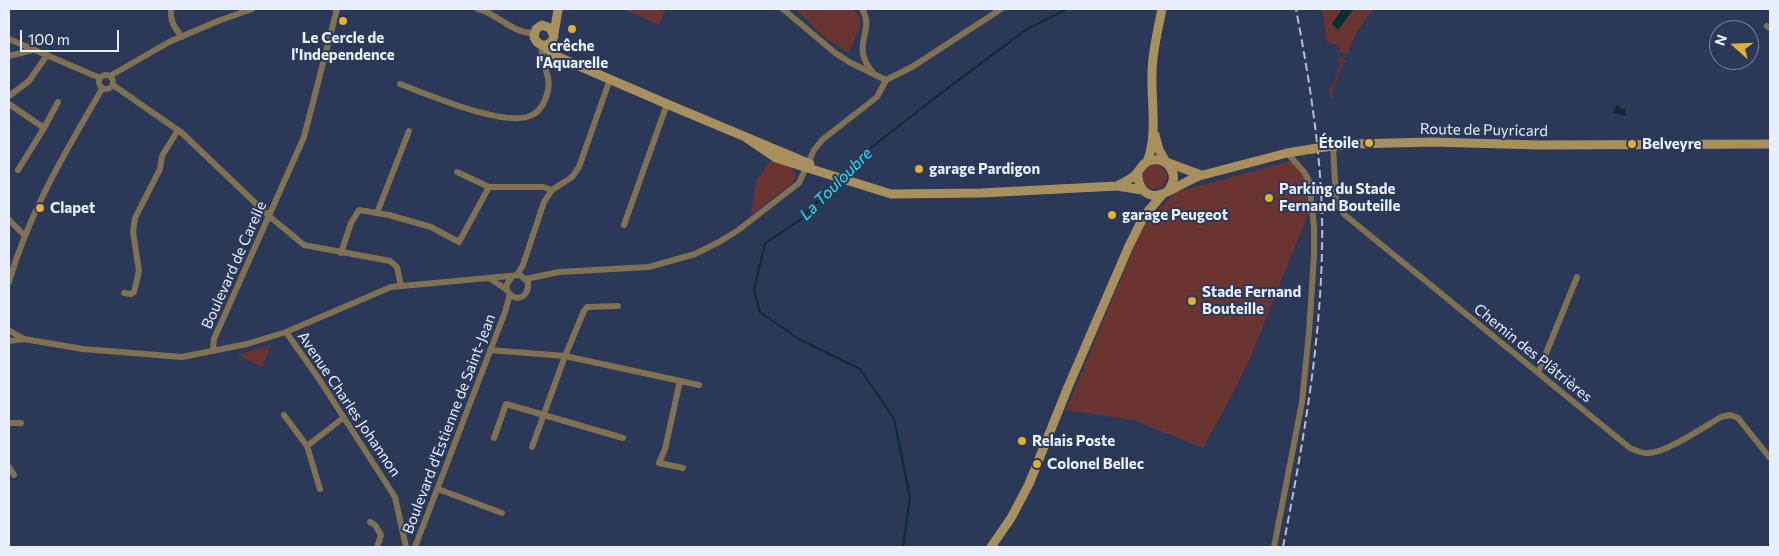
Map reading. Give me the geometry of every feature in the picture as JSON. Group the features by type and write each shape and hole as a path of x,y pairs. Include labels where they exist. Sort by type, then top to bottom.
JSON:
{"main road":[{"path":"548,42 535,40 534,33 539,27 546,26 551,18 553,9"},
{"path":"548,42 558,9"},
{"path":"1147,162 1151,150 1153,121 1152,72 1162,9"},
{"path":"546,26 550,28 547,49 556,56 745,137 776,158 808,165 847,181 891,194 982,193 1117,186 1143,191 1155,196 1165,193"},
{"path":"1144,216 1173,183 1174,176 1156,140 1153,121"},
{"name":"Route de Puyricard","path":"1165,193 1200,175 1287,153 1329,146 1431,142 1540,145 1770,144"},
{"path":"1117,186 1138,172 1147,162 1160,160 1168,165"},
{"name":"Route de Puyricard","path":"1168,165 1185,174 1200,175"},
{"path":"991,547 1011,518 1029,484 1095,324 1144,216 1147,200 1138,180 1138,172"}],"street":[{"path":"171,9 170,17 172,24 182,36"},
{"path":"100,78 106,75 110,76 155,49 182,36 252,9"},
{"name":"Boulevard de Carelle","path":"9,340 24,339 84,349 182,356 213,350 214,339 304,137 337,9"},
{"path":"478,9 490,12 519,32 534,33"},
{"path":"783,9 834,52 886,80"},
{"path":"862,9 866,20 862,51 865,62 875,74"},
{"path":"808,165 814,150 822,140 877,97 886,80 912,67 1001,9"},
{"path":"9,40 100,78"},
{"path":"400,84 442,100 491,114 516,119 532,115 541,107 549,88 547,71 543,61 548,42"},
{"path":"9,56 33,50"},
{"path":"9,96 29,81 47,55"},
{"path":"110,76 113,80 113,85 178,130 269,216 304,245 390,261 397,267 401,286"},
{"path":"100,78 99,85 102,89"},
{"path":"213,350 246,344 286,332 391,288 491,279 521,279 523,265 544,202 552,190 572,177 579,167 610,79"},
{"path":"102,89 109,89 113,85"},
{"path":"9,282 24,235 46,188 102,89"},
{"path":"18,170 58,102"},
{"path":"9,104 44,128"},
{"path":"624,225 667,104"},
{"path":"124,293 130,294 134,292 139,277 133,232 135,218 160,169 162,156 178,130"},
{"path":"377,213 409,131"},
{"name":"Chemin des Plâtrières","path":"1329,146 1336,198 1338,206 1345,215 1630,448 1638,452 1649,453 1664,449 1721,417 1730,415 1738,418 1770,458"},
{"path":"1274,547 1302,402 1314,256 1314,227 1309,181 1304,172 1287,153"},
{"name":"Boulevard d'Estienne de Saint-Jean","path":"415,547 506,309 507,283 521,279 538,278 559,272 649,267 695,254 737,231 799,183 808,165"},
{"path":"457,172 489,187 543,187 552,190"},
{"path":"341,253 351,223 359,210 431,227 459,242 489,187"},
{"path":"9,220 24,235"},
{"path":"1538,373 1577,277"},
{"path":"491,279 517,298"},
{"name":"Boulevard d'Estienne de Saint-Jean","path":"506,309 517,298 524,295 521,279"},
{"path":"532,447 565,356 587,307 618,306"},
{"path":"9,330 9,340"},
{"name":"Boulevard de Carelle","path":"9,330 24,339"},
{"name":"Avenue Charles Johannon","path":"286,332 395,497 406,547"},
{"path":"490,350 565,356 699,385"},
{"path":"680,381 665,449 660,462 683,468"},
{"path":"494,438 506,404 623,438"},
{"path":"284,416 307,446 320,489"},
{"path":"307,446 343,418"},
{"path":"9,423 21,422"},
{"path":"9,467 14,476"},
{"path":"438,489 502,513"},
{"path":"370,522 375,525 381,534 377,547"}],"shaded area":[{"path":"623,9 666,9 659,25"},
{"path":"796,9 853,9 860,17 859,30 848,53 822,35"},
{"path":"1322,9 1374,9 1357,31 1347,54 1339,52 1341,46 1327,42"},
{"path":"1342,9 1354,9 1338,30 1332,24"},
{"path":"1339,57 1344,58 1346,62 1343,63 1331,95 1334,96 1331,98 1328,89 1332,87 1341,63 1337,61"},
{"path":"1617,104 1622,109 1626,109 1626,116 1614,113 1613,111"},
{"path":"772,159 790,167 796,177 792,183 751,215 757,179"},
{"name":"Stade Fernand Bouteille","path":"1291,161 1305,178 1309,212 1253,351 1238,384 1203,448 1133,420 1066,410 1144,223 1176,192"},
{"path":"1155,165 1164,168 1167,177 1164,186 1155,189 1146,186 1143,177 1146,168"},
{"path":"271,345 262,367 238,355"}],"waterway":[{"name":"La Touloubre","path":"843,175 859,157 1027,29 1067,9"},
{"name":"La Touloubre","path":"838,180 800,220 765,243 754,290 760,312 799,339 860,369 894,419 910,497 903,547"}],"railway":[{"path":"1283,547 1297,473 1314,362 1321,287 1322,250 1319,159 1307,69 1296,9"}],"place":[{"name":"Le Cercle de l'Independence","path":"343,21"},
{"name":"crêche l'Aquarelle","path":"572,29"},
{"name":"Étoile","path":"1369,143"},
{"name":"Belveyre","path":"1632,144"},
{"name":"garage Pardigon","path":"919,169"},
{"name":"Parking du Stade Fernand Bouteille","path":"1269,198"},
{"name":"Clapet","path":"40,208"},
{"name":"garage Peugeot","path":"1112,215"},
{"name":"Stade Fernand Bouteille","path":"1192,301"},
{"name":"Relais Poste","path":"1022,441"},
{"name":"Colonel Bellec","path":"1037,464"}]}
